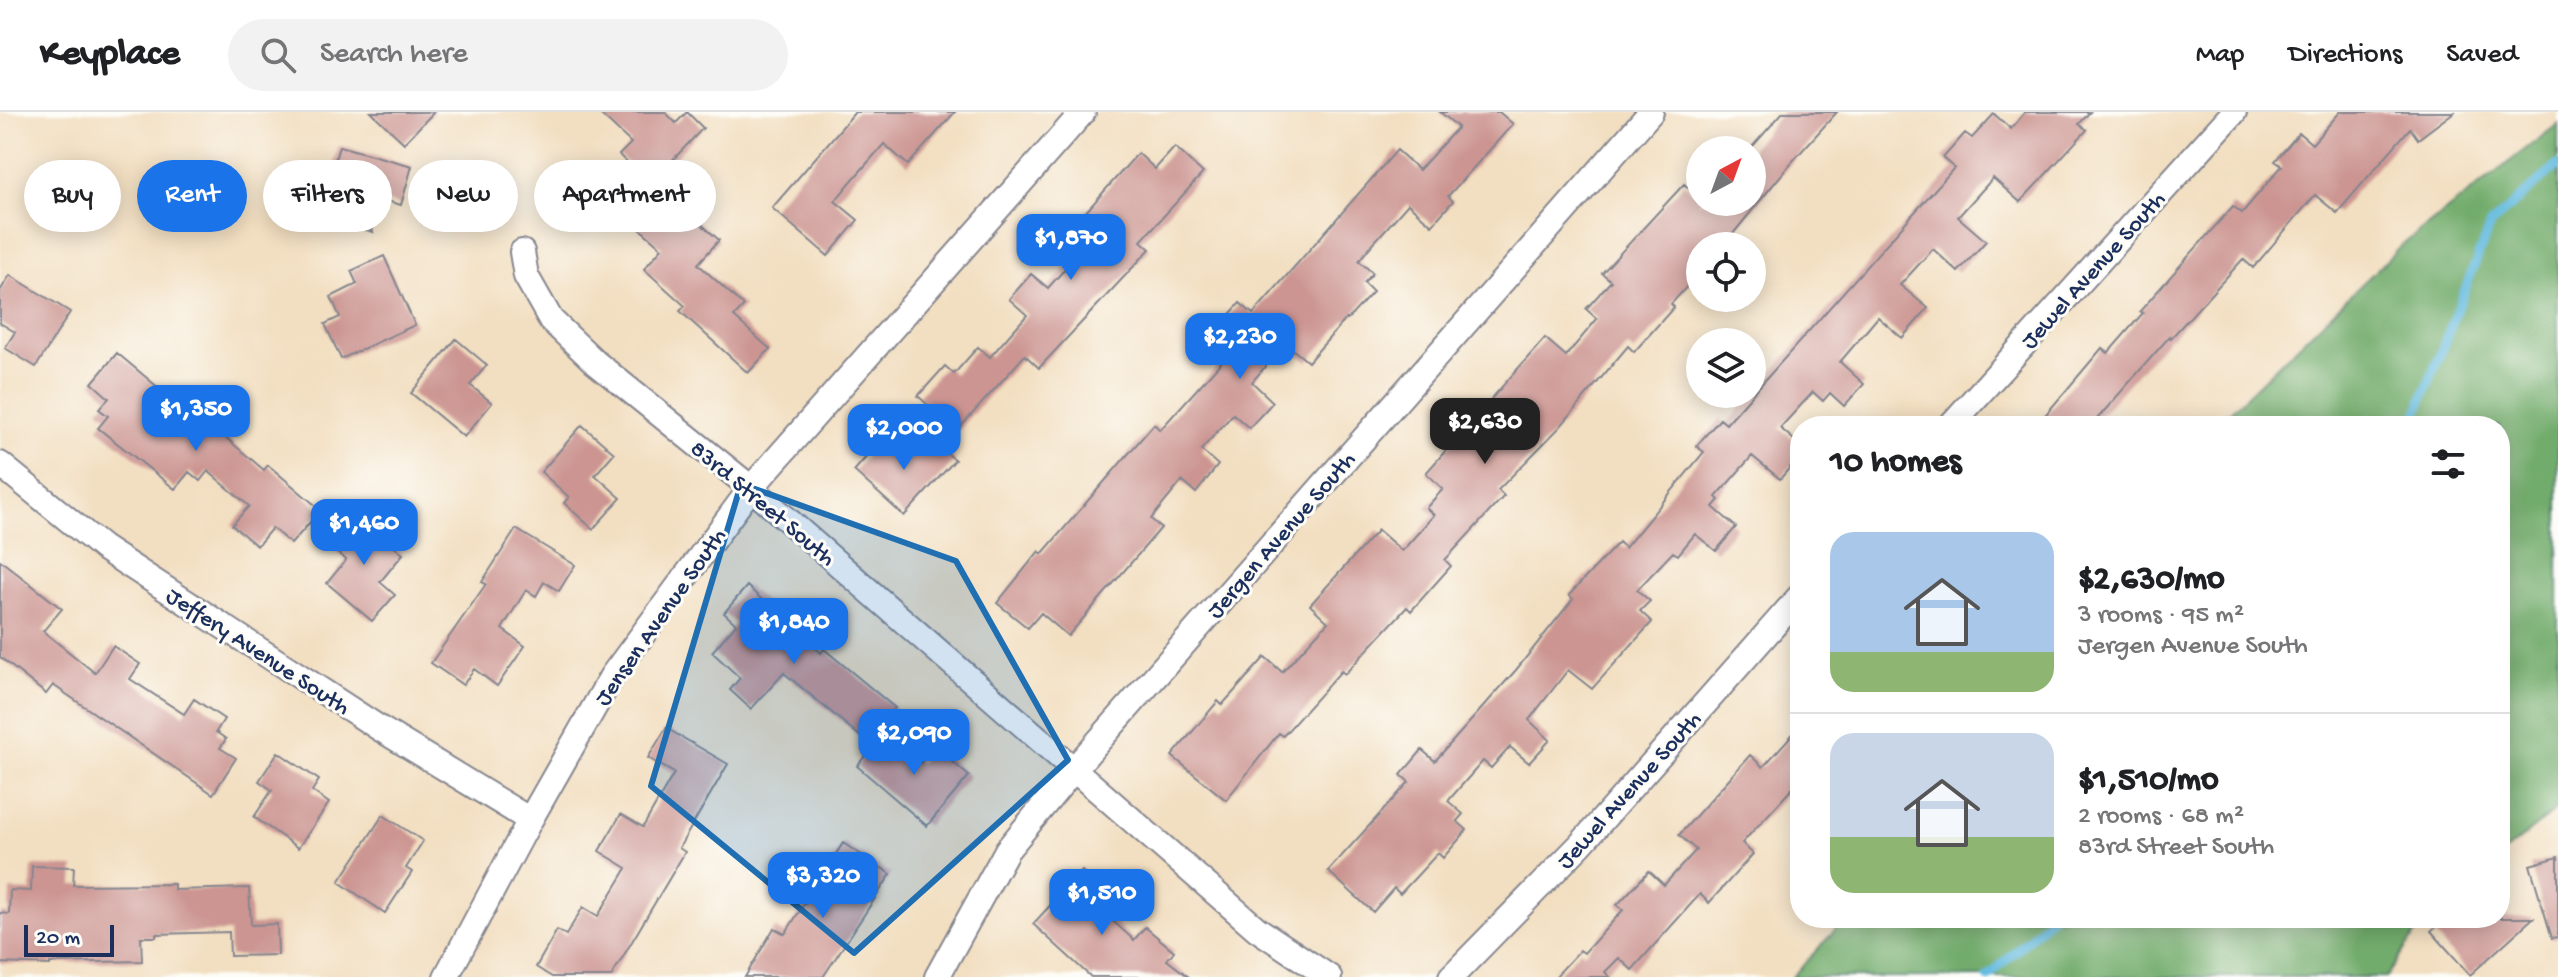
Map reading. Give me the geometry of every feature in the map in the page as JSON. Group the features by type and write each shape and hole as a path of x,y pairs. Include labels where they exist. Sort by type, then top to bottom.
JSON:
{"street":[{"name":"Jensen Avenue South","path":"446,977 612,676 751,488 1083,112"},
{"name":"Jergen Avenue South","path":"937,977 1007,850 1074,769 1651,112"},
{"name":"Jewel Avenue South","path":"1959,416 2234,112"},
{"name":"83rd Street South","path":"522,252 526,276 551,320 595,362 751,488 1257,929 1329,977"},
{"name":"Jeffery Avenue South","path":"0,464 103,548 379,728 530,820"},
{"name":"Jewel Avenue South","path":"1451,977 1581,844 1790,607"}],"highlighted area":[{"path":"741,484 956,561 1068,760 854,953 651,786"}],"green space":[{"path":"2558,124 2558,808 2510,848 2510,416 2225,416 2401,246"},
{"path":"1837,928 2419,928 2386,977 1792,977"}],"building":[{"path":"371,112 434,112 404,143"},
{"path":"598,112 665,112 676,123 687,112 703,128 673,160 624,160 619,155 631,143"},
{"path":"855,112 955,112 908,165 884,144 835,201 858,220 828,256 772,208"},
{"path":"1440,112 1499,112 1513,124 1448,196 1453,201 1432,225 1408,204 1369,248 1359,261 1373,273 1364,283 1373,292 1308,362 1285,343 1252,382 1273,402 1249,428 1233,414 1201,450 1218,465 1196,493 1182,481 1151,519 1161,528 1068,636 1041,613 1028,628 997,603 1039,551 1042,554 1154,424 1160,430 1242,339 1223,322 1240,303 1253,314 1397,150 1419,170 1458,127"},
{"path":"1783,112 1837,112 1766,194 1766,136 1762,136"},
{"path":"2025,112 2090,112 2079,124 2087,130 2020,202 1993,178 1958,217 1986,241 1958,272 1933,249 1900,285 1928,308 1902,338 1878,317 1840,362 1864,384 1844,406 1830,393 1823,401 1813,392 1790,416 1780,428 1790,436 1790,468 1780,479 1752,456 1716,497 1719,500 1713,507 1736,527 1716,551 1695,534 1678,555 1673,552 1637,590 1650,601 1640,611 1652,622 1592,689 1568,670 1529,720 1550,740 1529,763 1510,747 1491,768 1483,761 1448,801 1463,814 1457,821 1467,830 1443,858 1438,853 1400,894 1394,888 1373,912 1328,871 1409,782 1401,775 1422,750 1435,761 1516,670 1573,599 1569,595 1619,542 1625,548 1704,452 1696,446 1720,419 1726,424 1740,408 1766,408 1766,379 1954,168 1943,158 1965,133 1972,138 1994,114 2011,129"},
{"path":"2340,112 2454,112 2418,139 2410,128 2337,213 2315,195 2253,268 2243,259 2100,416 2044,416 2102,348 2108,353 2143,313 2140,311 2233,206 2242,213 2282,166 2275,161 2299,133 2312,144"},
{"path":"339,146 390,160 335,160"},
{"path":"1175,147 1203,173 1141,241 1150,249 1039,368 1025,355 957,431 918,396 945,366 954,374 978,347 990,357 1027,315 1009,299 1031,274 1048,288 1086,245 1069,231 1138,153 1155,169"},
{"path":"392,161 408,165 408,180 401,205 392,203"},
{"path":"1684,184 1686,216 1748,216 1734,232 1686,232 1686,287 1671,304 1674,307 1634,352 1628,346 1560,427 1498,490 1504,496 1445,560 1451,566 1411,611 1407,607 1345,674 1341,671 1283,736 1279,733 1226,800 1172,756 1218,701 1222,705 1265,657 1282,672 1328,622 1310,605 1378,530 1402,551 1434,515 1426,508 1443,489 1426,473 1545,338 1566,356 1597,319 1586,309 1611,281 1602,273"},
{"path":"643,232 710,232 719,240 698,264 744,306 734,317 770,349 748,373 680,311 685,306 644,269 662,248"},
{"path":"384,256 415,325 341,359 325,324 340,317 331,297 357,284 351,271"},
{"path":"10,275 70,312 36,367 5,348 15,332 0,323 0,291"},
{"path":"456,339 487,365 470,385 492,403 464,437 411,393"},
{"path":"117,353 190,414 193,410 264,470 268,465 321,510 291,544 272,528 257,546 232,525 249,506 208,471 200,481 189,472 175,489 98,428 108,416 99,409 109,398 92,383"},
{"path":"582,425 614,453 595,475 621,498 593,529 564,503 569,497 541,472"},
{"path":"925,434 955,460 904,516 854,471 881,440 903,459"},
{"path":"355,513 403,554 380,582 395,595 372,621 327,583 346,560 328,545"},
{"path":"516,529 575,565 559,591 544,582 536,596 526,590 502,629 525,646 497,686 474,669 463,685 431,663 486,584 482,582"},
{"path":"0,560 62,609 43,631 95,673 113,646 140,664 130,679 184,714 194,699 224,719 216,732 226,739 220,748 236,758 213,794 53,685 46,694 0,657"},
{"path":"747,586 821,653 824,649 895,708 867,742 784,673 751,709 730,690 740,678 712,652 736,624 724,613"},
{"path":"666,728 728,764 679,848 685,852 611,977 552,977 536,967 557,930 566,935 583,907 598,916 627,868 599,851 621,814 643,827 674,773 648,758"},
{"path":"884,733 920,763 934,746 969,776 927,826 857,766"},
{"path":"1790,737 1790,791 1742,843 1753,854 1709,903 1700,894 1632,970 1619,958 1605,972 1610,977 1555,977 1580,950 1584,953 1623,910 1617,905 1649,871 1664,885 1696,850 1679,835 1750,755 1763,767"},
{"path":"278,752 319,780 312,791 329,803 298,848 254,817 272,790 259,781"},
{"path":"383,815 423,841 406,868 412,872 385,913 339,882"},
{"path":"843,843 891,874 823,977 745,977 774,928 785,934"},
{"path":"2558,857 2558,937 2552,938 2530,865"},
{"path":"32,866 74,867 73,885 174,884 174,890 249,888 251,925 277,924 278,955 230,956 229,932 156,934 156,937 141,937 142,961 50,965 0,963 0,913 9,914 10,890 31,891"},
{"path":"1082,871 1108,894 1097,907 1134,940 1145,927 1174,951 1167,960 1189,977 1091,977 1033,924"},
{"path":"2510,918 2533,918 2470,975 2431,931 2434,928 2510,928"}],"waterway":[{"path":"2416,416 2490,225 2558,165"},
{"path":"1988,977 2040,928"}]}
